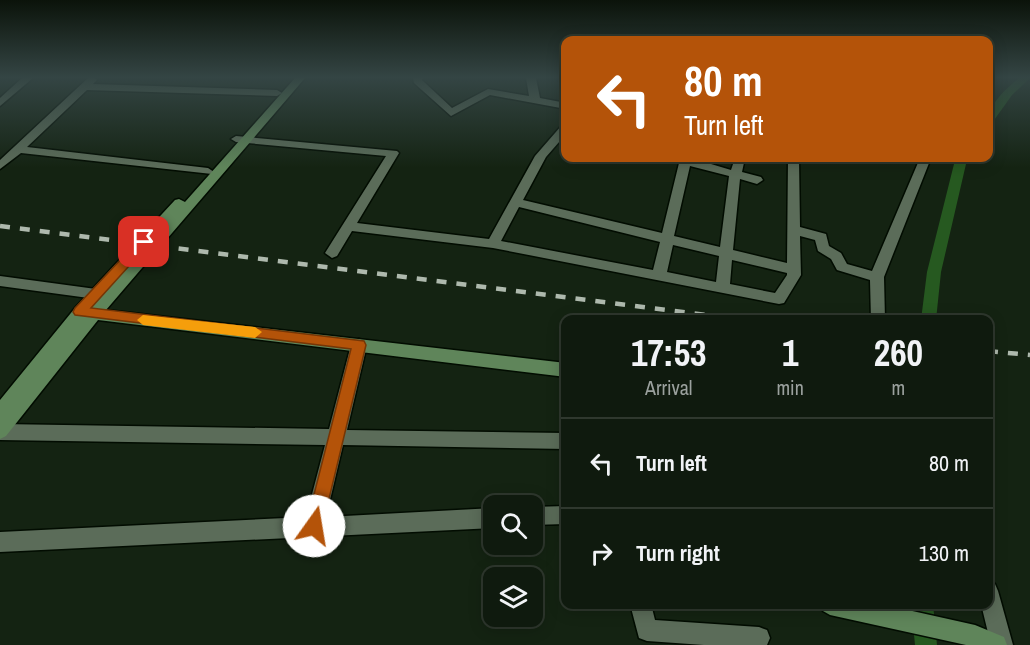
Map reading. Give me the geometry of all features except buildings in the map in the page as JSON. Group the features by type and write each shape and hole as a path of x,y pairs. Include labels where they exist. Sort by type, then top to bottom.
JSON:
{"main road":[{"path":"0,432 87,313 96,294 208,172 243,139 266,108"},
{"path":"3,405 272,108"},
{"path":"87,313 561,369"},
{"path":"853,609 975,636 996,645"}],"street":[{"path":"2,161 62,108"},
{"path":"493,244 542,156 561,132"},
{"path":"243,139 393,153 332,253"},
{"path":"18,149 208,172"},
{"path":"659,275 668,239 681,162"},
{"path":"692,162 757,180"},
{"path":"722,288 735,175 739,162"},
{"path":"350,226 493,244 779,299 794,275 793,162"},
{"path":"878,315 877,277 924,162"},
{"path":"515,202 794,270"},
{"path":"793,230 821,237 823,248 837,256 842,267 877,277"},
{"path":"0,281 96,294"},
{"path":"314,526 334,438 359,345"},
{"path":"0,432 561,441"},
{"path":"543,516 561,515"},
{"path":"0,542 483,518"},
{"path":"641,609 647,630 759,638"},
{"path":"993,609 1002,645"}],"waterway":[{"path":"993,114 997,108"},
{"path":"929,315 934,272 961,162"},
{"path":"922,609 926,645"}],"railway":[{"path":"0,226 707,315"},
{"path":"993,351 1030,355"}],"slow traffic":[{"path":"143,320 255,332"}],"route":[{"path":"144,242 80,312 359,345 334,438 314,526"}]}
